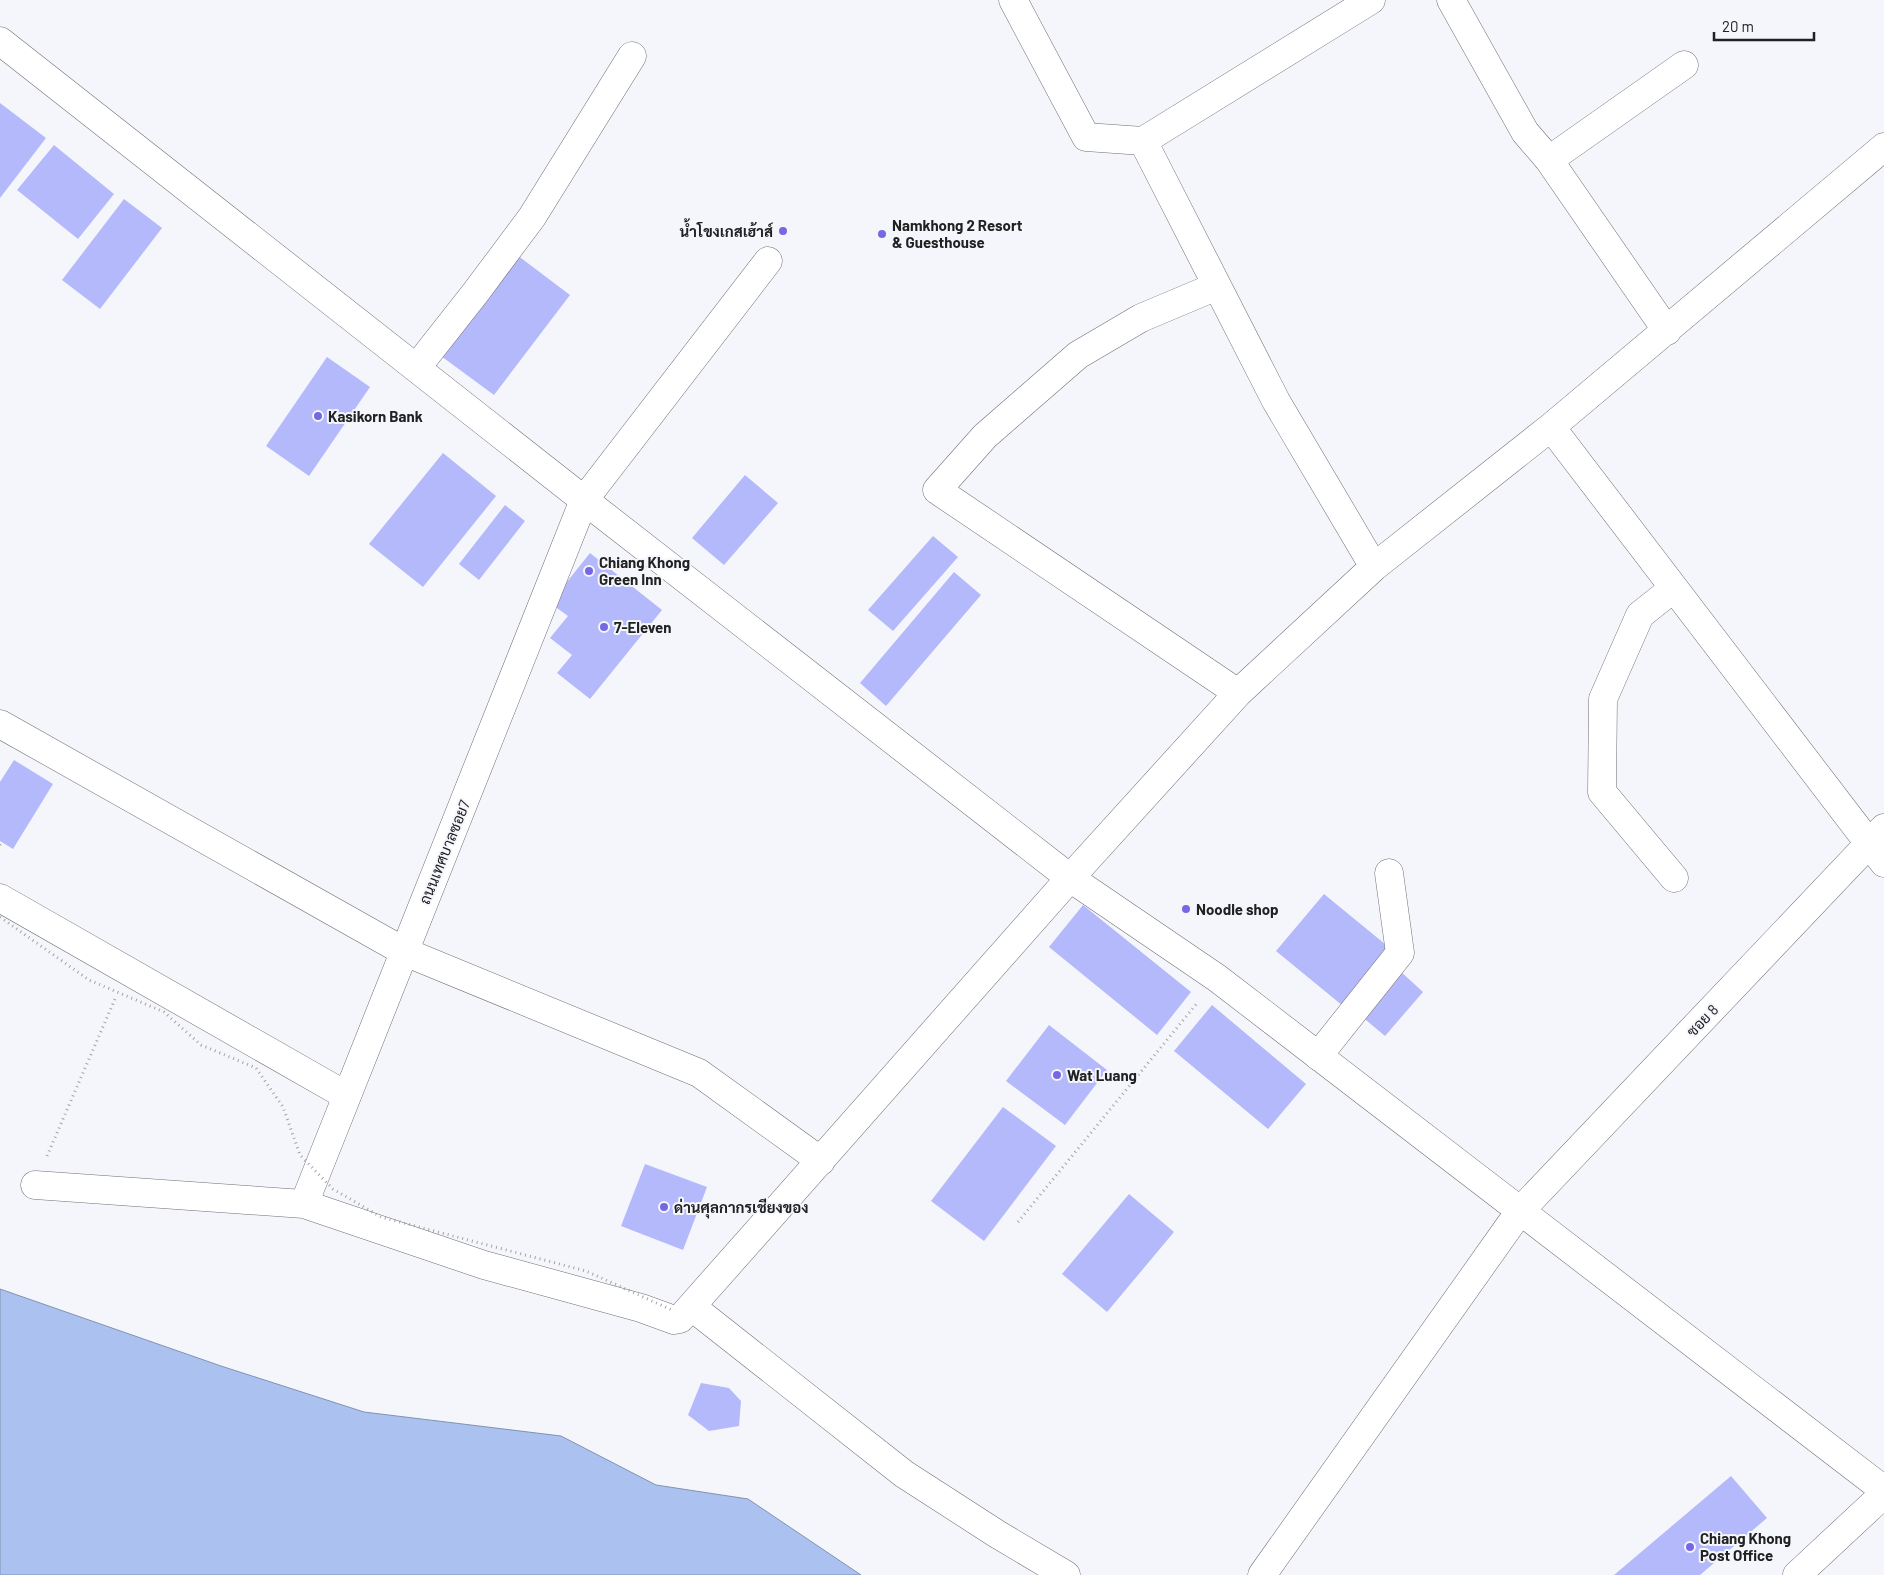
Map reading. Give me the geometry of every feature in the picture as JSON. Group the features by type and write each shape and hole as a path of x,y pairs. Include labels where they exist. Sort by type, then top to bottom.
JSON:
{"street":[{"path":"1013,0 1086,137 1143,141 1371,0"},
{"path":"1451,0 1525,132 1549,160 1667,331"},
{"path":"0,41 584,500 1070,878 1218,978 1884,1490"},
{"path":"417,367 532,217 632,56"},
{"path":"1549,160 1684,65"},
{"path":"1143,141 1276,401 1374,567"},
{"path":"35,1185 304,1204 484,1265 641,1308 674,1320 680,1319 683,1309 821,1160 1070,878 1238,693 1374,567 1551,427 1884,147"},
{"name":"ถนนเทศบาลซอย7","path":"304,1204 584,500 768,260"},
{"path":"1217,286 1141,318 1078,355 985,436 937,490 1238,693"},
{"path":"1551,427 1674,588 1879,845"},
{"path":"1674,588 1640,616 1603,699 1602,792 1674,878"},
{"path":"0,724 405,952 699,1073 821,1160"},
{"name":"ซอย 8","path":"1262,1575 1520,1211 1879,845"},
{"path":"1318,1056 1400,953 1389,873"},
{"path":"0,898 347,1096"},
{"path":"683,1309 904,1474 997,1534 1066,1575"},
{"path":"1797,1575 1884,1494"}],"path":[{"path":"0,917 89,980 164,1012 201,1045 256,1068 283,1107 300,1155 333,1189 381,1218 586,1272 683,1309"},
{"path":"35,1185 127,970"},
{"path":"1018,1222 1218,978"}],"water":[{"path":"0,1289 221,1366 364,1412 561,1436 656,1485 748,1499 861,1575 0,1575"}],"building":[{"path":"0,103 46,138 0,198"},
{"path":"54,145 114,194 78,239 17,190"},
{"path":"124,199 162,228 100,309 62,280"},
{"path":"517,255 570,295 494,395 441,356"},
{"name":"Kasikorn Bank","path":"327,357 370,387 309,476 266,446"},
{"path":"443,453 496,496 423,587 369,544"},
{"path":"745,475 778,503 724,565 692,538"},
{"path":"505,505 525,521 479,580 459,564"},
{"path":"933,536 958,557 893,631 868,610"},
{"name":"7-Eleven","path":"590,553 662,610 590,699 557,673 572,655 550,638 568,616 550,603"},
{"path":"954,572 981,595 886,706 860,683"},
{"path":"14,760 53,784 13,849 0,841 0,782"},
{"path":"1324,894 1391,949 1343,1006 1276,951"},
{"path":"1083,905 1191,992 1157,1035 1049,947"},
{"path":"1399,970 1423,992 1385,1036 1360,1015"},
{"path":"1212,1005 1306,1084 1268,1129 1174,1051"},
{"name":"Wat Luang","path":"1049,1025 1107,1070 1065,1125 1006,1081"},
{"path":"1003,1107 1056,1146 984,1241 931,1201"},
{"name":"ด่านศุลกากรเชียงของ","path":"645,1164 707,1187 683,1250 621,1226"},
{"path":"1129,1194 1174,1232 1107,1312 1062,1274"},
{"path":"701,1383 729,1388 741,1401 739,1426 709,1431 688,1415"},
{"name":"Chiang Khong Post Office","path":"1731,1476 1767,1518 1700,1575 1614,1575"}],"place":[{"name":"น้ำโขงเกสเฮ้าส์","path":"783,231"},
{"name":"Namkhong 2 Resort & Guesthouse","path":"882,234"},
{"name":"Kasikorn Bank","path":"318,416"},
{"name":"Chiang Khong Green Inn","path":"589,571"},
{"name":"7-Eleven","path":"604,627"},
{"name":"Noodle shop","path":"1186,909"},
{"name":"Wat Luang","path":"1057,1075"},
{"name":"ด่านศุลกากรเชียงของ","path":"664,1207"},
{"name":"Chiang Khong Post Office","path":"1690,1547"}]}
